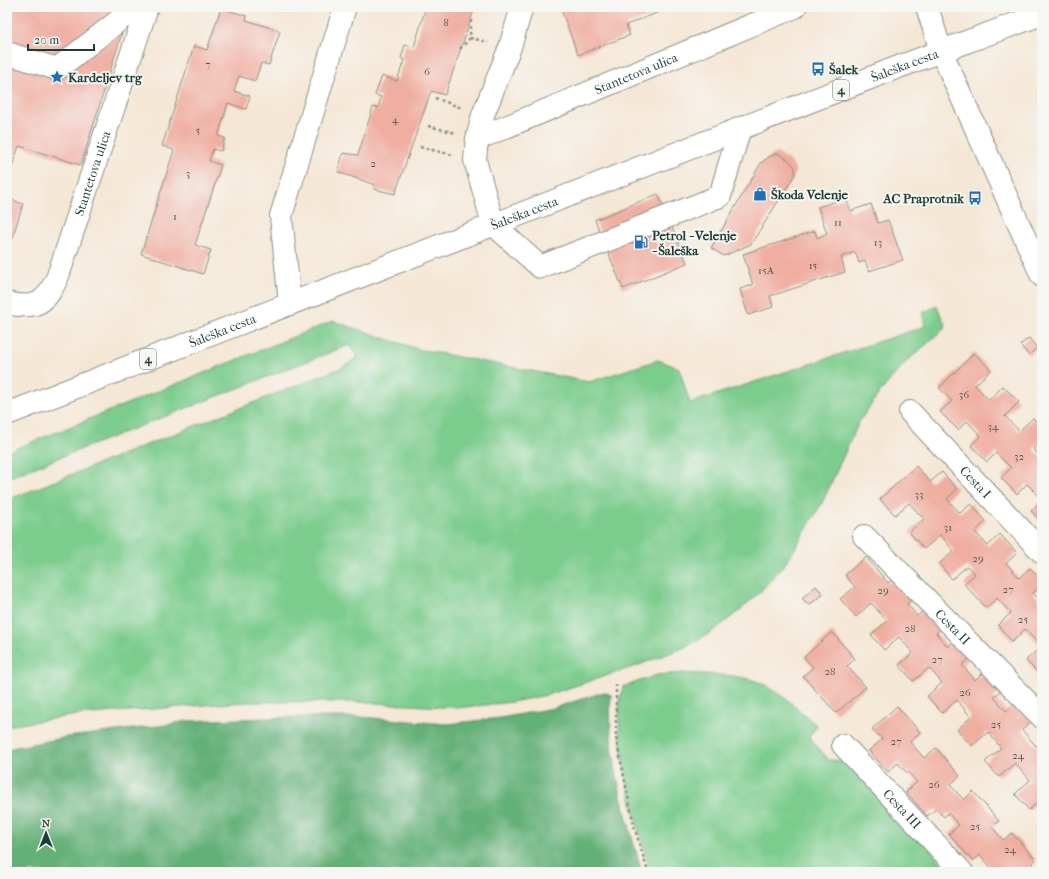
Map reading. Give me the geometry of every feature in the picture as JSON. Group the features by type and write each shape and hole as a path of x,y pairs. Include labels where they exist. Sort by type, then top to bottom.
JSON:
{"street":[{"path":"7,52 57,69 136,7"},
{"name":"Stantetova ulica","path":"7,303 23,307 35,305 45,299 52,291 147,7"},
{"path":"290,304 281,216 345,7"},
{"path":"522,7 510,48 483,115 477,139 476,160 493,224 540,267 720,196 740,128"},
{"name":"Stantetova ulica","path":"477,139 795,7"},
{"path":"927,7 941,52 1042,276"},
{"name":"Šaleška cesta","path":"7,414 740,128 1042,14"},
{"name":"Cesta I","path":"910,412 1042,552"},
{"name":"Cesta II","path":"864,536 1042,717"},
{"name":"Cesta III","path":"843,744 962,872"}],"path":[{"path":"460,49 470,38 471,18"},
{"path":"435,98 483,115"},
{"path":"428,126 477,139"},
{"path":"420,147 476,160"},
{"path":"616,684 616,737 634,826 648,872"}],"green space":[{"path":"937,306 946,327 906,362 880,392 859,422 822,503 788,560 761,591 737,613 710,633 683,648 636,666 547,695 512,702 458,708 358,702 245,702 77,715 7,726 7,500 341,368 358,357 349,345 7,478 7,452 333,321 418,349 589,382 658,360 679,368 690,403 925,326 922,313"},
{"path":"682,673 722,675 752,680 769,687 784,697 817,726 809,737 829,760 852,761 950,872 650,872 626,778 619,727 619,705 623,687 657,675"},
{"path":"604,692 611,695 611,740 614,762 624,807 642,872 7,872 7,749 67,737 166,725 186,721 295,717 361,717 447,724 500,718 553,708"}],"building":[{"name":"Kardeljev trg","path":"7,7 107,7 128,13 81,165 19,146 10,172 7,171"},
{"path":"426,7 475,7 445,95 431,91 395,194 374,189 375,185 338,172 343,153 358,155 373,107 378,108 381,97 375,95 382,76 397,81 404,60 401,58 405,45 414,47"},
{"path":"560,7 672,7 626,25 630,35 578,55"},
{"path":"221,8 247,16 246,20 280,31 269,65 261,63 255,81 239,76 234,91 250,96 246,109 228,103 218,136 225,138 221,151 213,149 209,161 221,165 195,245 211,250 203,274 141,254 174,150 162,146 194,46 207,50"},
{"path":"777,153 790,161 795,168 795,175 751,244 724,256 711,248 761,163"},
{"name":"Petrol - Velenje - Šaleška","path":"658,194 687,263 623,289 595,220"},
{"path":"7,198 23,204 11,242 9,241 7,246"},
{"path":"846,198 850,211 871,204 878,223 888,220 903,260 869,271 865,261 859,263 855,252 841,257 845,272 770,296 773,307 748,315 740,289 753,285 743,254 815,231 817,238 827,234 818,207"},
{"path":"1029,338 1037,348 1029,355 1020,345"},
{"path":"974,353 991,370 975,385 989,400 1003,386 1019,402 1005,416 1019,431 1033,418 1042,427 1042,440 1033,449 1042,458 1042,499 1027,484 1017,494 1001,478 1011,468 996,453 987,462 971,445 981,436 967,421 958,430 940,412 952,401 939,388"},
{"path":"916,466 930,482 942,472 957,489 947,499 960,513 971,504 986,521 975,532 988,546 1000,534 1017,553 1006,563 1019,578 1030,568 1042,580 1042,585 1033,593 1042,602 1042,675 1040,676 1026,660 1041,647 1025,629 1012,642 998,625 1011,613 997,598 986,608 964,584 975,574 967,566 952,579 939,564 954,551 940,535 924,549 909,532 924,519 909,503 895,515 880,499"},
{"path":"1042,500 1042,523 1031,511"},
{"path":"866,557 888,583 900,573 918,594 907,604 917,616 931,605 947,624 936,633 948,647 960,636 975,654 962,665 975,680 988,669 1004,688 994,697 1006,711 1018,701 1034,719 1022,730 1036,746 1042,741 1042,799 1029,810 1015,794 1030,780 1015,763 999,777 985,762 1001,748 988,732 972,746 957,730 971,717 957,700 942,713 927,696 942,683 929,668 913,681 899,665 913,653 899,637 884,650 871,635 887,621 871,603 856,617 840,599 855,587 845,575"},
{"path":"816,586 823,594 809,605 802,598"},
{"path":"832,632 855,659 847,666 866,687 836,713 803,676 813,667 804,657"},
{"path":"897,706 920,732 910,742 924,758 936,748 960,776 950,785 964,800 973,791 999,821 992,827 1003,840 1012,833 1036,860 1027,869 1030,872 992,872 994,871 980,855 973,861 949,834 959,825 948,813 944,817 936,809 927,816 906,792 917,782 898,763 888,772 869,751 882,739 872,729"}],"place":[{"name":"Šalek","path":"818,69"},
{"name":"Kardeljev trg","path":"57,77"},
{"name":"Škoda Velenje","path":"760,194"},
{"name":"AC Praprotnik","path":"975,198"},
{"name":"Petrol - Velenje - Šaleška","path":"641,242"}]}
